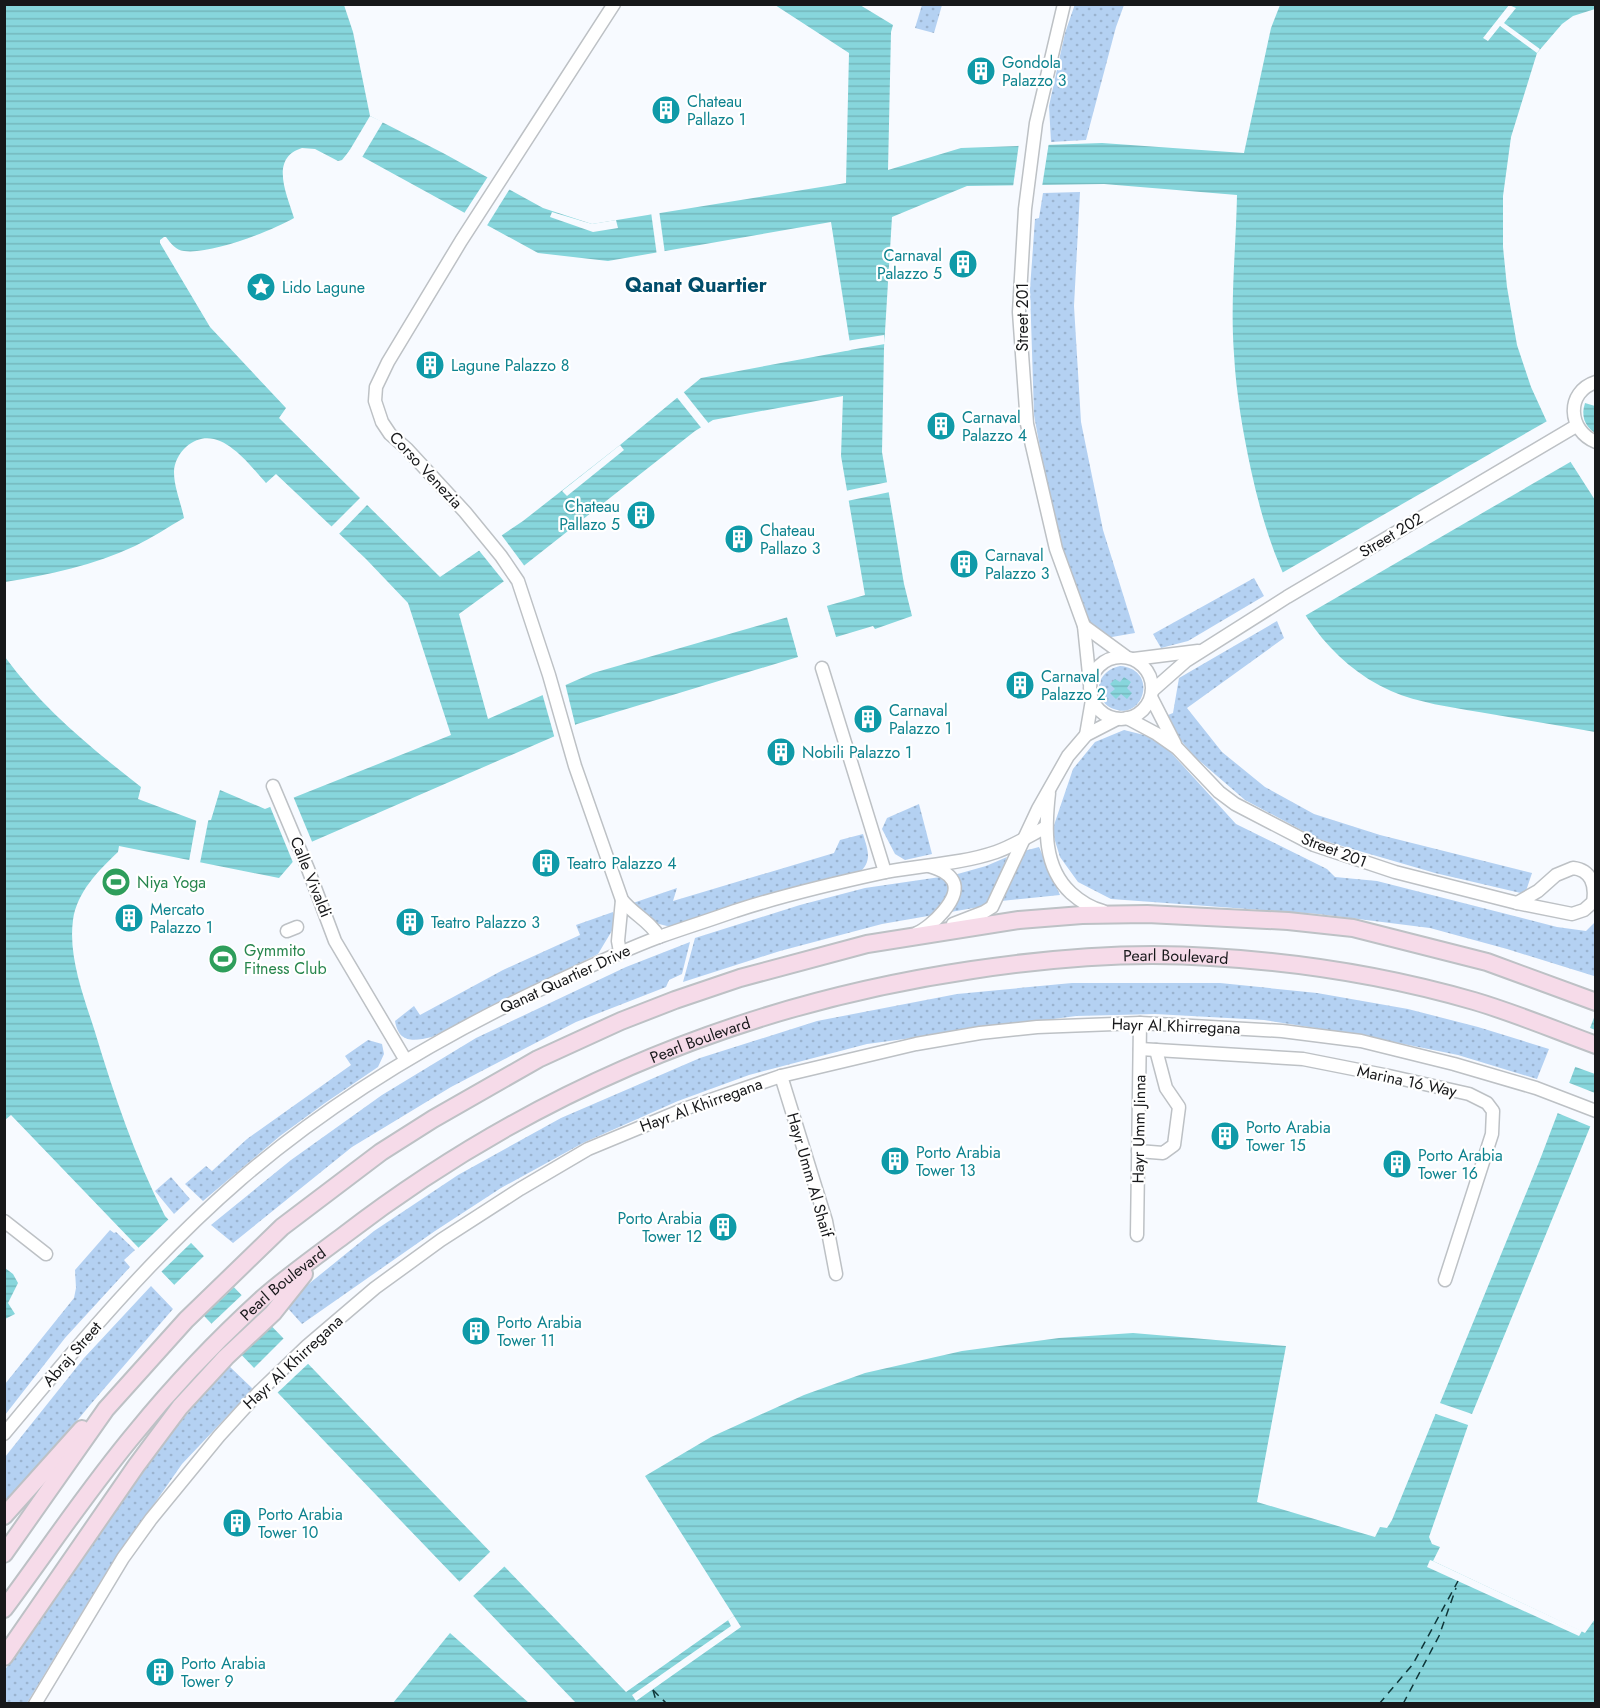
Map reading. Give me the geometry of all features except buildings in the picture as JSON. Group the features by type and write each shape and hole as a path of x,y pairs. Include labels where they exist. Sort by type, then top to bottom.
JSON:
{"main road":[{"path":"4,1554 106,1409 186,1320 282,1227 381,1152 433,1119 538,1059 621,1020 740,978 867,944 1019,920 1146,914 1288,921 1353,928 1487,962 1596,1002"},
{"name":"Pearl Boulevard","path":"4,1609 134,1434 172,1390 221,1351 261,1300 321,1252 444,1164 530,1115 598,1080 688,1042 819,1002 913,979 1024,962 1069,958 1207,956 1331,971 1393,982 1476,1001 1596,1045"},
{"path":"4,1657 136,1466 221,1351 273,1313 321,1252"},
{"path":"4,1516 79,1432 106,1409"}],"street":[{"name":"Corso Venezia","path":"614,4 461,241 388,362 376,387 375,401 382,422 390,434 407,449 465,512 501,556 521,589 575,766 622,900 632,912 651,926 659,937"},
{"name":"Street 201","path":"1064,4 1036,123 1025,209 1019,312 1027,424 1056,549 1084,626 1090,684"},
{"path":"1596,382 1583,389 1573,411 1576,426 1587,438 1596,442"},
{"name":"Street 202","path":"1152,694 1186,661 1207,647 1576,426"},
{"path":"905,938 964,921 992,907 1017,851 1068,756 1086,735 1144,709 1152,694 1152,681 1143,665 1084,626"},
{"name":"Street 202","path":"1130,658 1185,654 1207,647"},
{"path":"1086,735 1092,700 1090,684 1098,666 1106,660 1130,658"},
{"path":"822,668 885,872"},
{"name":"Street 201","path":"1152,694 1176,748"},
{"path":"1092,700 1102,713 1122,718"},
{"name":"Street 201","path":"1122,718 1157,734 1176,748 1219,792 1235,804 1314,845 1395,872 1517,903 1572,914 1584,910 1593,902 1594,885 1581,869 1566,870 1517,903"},
{"name":"Calle Vivaldi","path":"273,786 335,941 405,1059"},
{"path":"1050,787 1046,827 1049,853 1059,881 1081,902 1098,910 1146,914"},
{"name":"Qanat Quartier Drive","path":"192,1225 241,1179 292,1138 405,1059 482,1017 620,952 789,894 885,872 994,853 1046,827"},
{"path":"905,938 926,929 935,922 942,914 954,887 952,881 942,870 926,865"},
{"name":"Corso Venezia","path":"620,952 618,941 622,900"},
{"name":"Hayr Al Khirregana","path":"35,1704 130,1548 190,1470 259,1392 307,1346 375,1288 441,1240 588,1149 687,1108 781,1076 916,1044 980,1033 1089,1023 1140,1023 1281,1030 1361,1041 1454,1064 1536,1088 1596,1111"},
{"name":"Hayr Umm Jinna","path":"1137,1234 1140,1023"},
{"name":"Marina 16 Way","path":"1140,1049 1303,1059 1469,1094 1487,1102 1493,1111 1492,1134 1445,1280"},
{"path":"1138,1151 1163,1153 1174,1145 1178,1129 1179,1107 1166,1088 1156,1050"},
{"name":"Hayr Umm Al Shaif","path":"781,1076 826,1221 836,1274"},
{"path":"4,1221 46,1254"},
{"name":"Abraj Street","path":"4,1434 72,1351 192,1225"}],"shaded area":[{"path":"1075,4 1124,5 1086,140 1051,142 1049,106 1065,33"},
{"path":"5,5 344,5 353,32 370,116 543,208 592,224 846,183 849,53 775,5 860,5 893,25 888,170 961,148 1102,143 1244,153 1271,28 1280,5 1595,5 1595,9 1573,16 1562,24 1537,53 1511,137 1503,196 1503,247 1517,345 1531,387 1552,433 1595,500 1595,732 1424,702 1391,691 1361,674 1335,652 1313,627 1281,568 1269,536 1251,470 1243,427 1236,383 1233,334 1237,195 1104,184 967,186 892,217 884,348 882,452 904,584 912,616 875,629 873,626 796,649 798,657 577,724 555,736 309,843 279,878 119,846 118,852 96,874 79,900 75,910 72,934 78,977 110,1079 126,1126 165,1216 626,1692 734,1616 645,1476 711,1437 804,1395 865,1373 962,1351 1059,1338 1133,1333 1286,1346 1257,1502 1375,1537 1380,1527 1387,1528 1392,1520 1541,1157 1595,1015 1595,1115 1472,1414 1429,1537 1432,1544 1440,1547 1433,1561 1585,1633 1595,1619 1595,1703 576,1703 11,1115 5,1120 5,657 19,676 51,710 141,787 138,799 197,821 211,820 220,790 265,809 451,735 408,603 366,559 276,474 266,483 231,447 209,438 198,440 186,447 176,462 174,478 184,518 141,543 104,559 55,573 5,582","holes":["302,148 315,149 338,161 342,160 350,150 538,253 608,261 831,222 851,350 701,378 523,521 440,577 279,418 286,408 210,327 160,243 160,240 166,237 181,250 209,249 256,235 294,218 285,188 283,168 292,153","843,396 841,456 865,595 593,673 488,719 459,614 695,431 713,420"]},
{"path":"922,5 942,5 934,33 915,28"},
{"path":"1080,192 1074,306 1081,422 1103,530 1135,633 1106,638 1085,622 1054,525 1034,415 1030,289 1035,219 1039,218 1043,193"},
{"path":"1585,403 1595,406 1595,433 1584,420"},
{"path":"1254,578 1264,596 1188,641 1161,648 1153,634"},
{"path":"1277,621 1284,638 1187,708 1222,752 1265,787 1314,814 1380,835 1532,873 1525,894 1435,873 1318,839 1245,800 1195,757 1176,735 1168,715 1173,713 1179,678"},
{"path":"1120,666 1132,669 1140,676 1143,684 1143,693 1139,701 1133,708 1124,711 1114,709 1104,703 1099,691 1100,681 1106,673"},
{"path":"1124,677 1131,682 1127,688 1132,693 1127,699 1121,694 1116,699 1110,693 1115,689 1110,684 1115,679 1120,682"},
{"path":"1124,730 1144,735 1165,746 1236,824 1327,869 1335,877 1377,881 1557,927 1586,931 1595,922 1594,976 1430,928 1318,914 1111,899 1078,882 1060,857 1052,831 1073,769 1095,742"},
{"path":"919,804 932,854 905,860 895,854 882,829 887,818"},
{"path":"863,834 868,856 866,865 858,874 671,927 651,922 633,903 677,888 673,901 834,853 840,840"},
{"path":"1039,847 1060,895 1001,901 1024,851"},
{"path":"1007,857 993,895 985,906 882,924 780,951 683,982 695,938 800,905 865,888 954,875"},
{"path":"613,912 616,924 598,954 432,1037 413,1040 400,1034 395,1021 414,1006 420,1015 503,970 580,935 576,925"},
{"path":"690,942 682,974 669,980 666,987 576,1022 451,1087 352,1147 233,1243 211,1225 291,1160 382,1095 476,1038 626,967"},
{"path":"1072,983 1220,983 1317,993 1408,1009 1549,1049 1537,1079 1458,1055 1354,1034 1264,1020 1155,1014 1076,1016 867,1044 749,1075 678,1101 583,1143 501,1188 302,1324 284,1304 374,1231 458,1175 561,1118 700,1058 817,1021 957,994"},
{"path":"368,1040 382,1044 384,1054 378,1067 280,1136 203,1201 185,1184 206,1166 212,1171 247,1139 351,1065 345,1056"},
{"path":"171,1177 190,1199 174,1214 155,1191"},
{"path":"110,1230 116,1232 135,1250 124,1260 130,1267 65,1338 5,1415 5,1384 74,1298 75,1270"},
{"path":"5,1268 13,1274 18,1283 8,1303 15,1314 5,1319"},
{"path":"151,1286 173,1309 5,1508 5,1457 84,1358"},
{"path":"228,1365 253,1389 182,1464 104,1576 27,1703 5,1703 4,1671 167,1438"},
{"path":"450,1633 529,1703 393,1703"}],"pier":[{"path":"1509,5 1516,8 1504,23 1540,49 1537,53 1500,26 1488,41 1483,38"},
{"path":"370,116 383,122 361,159 348,153"},
{"path":"1049,142 1042,187 1013,187 1019,143"},
{"path":"489,175 511,187 486,227 463,215"},
{"path":"659,210 665,254 657,256 651,212"},
{"path":"552,212 592,224 616,220 618,228 593,232 550,217"},
{"path":"884,335 885,344 844,351 843,349 847,348 846,341"},
{"path":"682,390 710,425 703,430 675,395"},
{"path":"1549,420 1572,461 1303,617 1280,574"},
{"path":"620,445 624,450 567,496 562,491"},
{"path":"888,482 890,492 847,501 845,491"},
{"path":"362,496 369,503 337,536 329,529"},
{"path":"500,533 526,568 506,584 477,548"},
{"path":"826,603 837,640 799,651 801,657 799,660 786,614"},
{"path":"565,683 576,728 555,739 542,693"},
{"path":"293,796 313,844 294,865 269,804"},
{"path":"197,817 209,817 200,863 189,861"},
{"path":"1588,1027 1595,1030 1595,1074 1573,1066"},
{"path":"1567,1082 1595,1093 1596,1123 1594,1128 1555,1112"},
{"path":"171,1217 193,1241 159,1274 136,1250"},
{"path":"206,1254 236,1285 202,1318 172,1287"},
{"path":"244,1293 274,1324 239,1357 209,1326"},
{"path":"286,1336 310,1362 275,1395 252,1370"},
{"path":"1437,1402 1475,1415 1471,1426 1433,1413"},
{"path":"492,1550 506,1565 471,1598 457,1584"},
{"path":"1430,1560 1582,1631 1579,1636 1427,1567"},
{"path":"734,1616 741,1627 636,1701 632,1695 731,1626 728,1620"}],"ferry route":[{"path":"1379,1704 1413,1664 1458,1581"},
{"path":"1403,1704 1439,1636 1456,1588"},
{"path":"653,1690 667,1704"},
{"path":"653,1690 657,1704"}],"place":[{"name":"Gondola Palazzo 3","path":"981,71"},
{"name":"Chateau Pallazo 1","path":"666,110"},
{"name":"Carnaval Palazzo 5","path":"963,264"},
{"name":"Lido Lagune","path":"261,287"},
{"name":"Lagune Palazzo 8","path":"430,365"},
{"name":"Carnaval Palazzo 4","path":"941,426"},
{"name":"Chateau Pallazo 5","path":"641,515"},
{"name":"Chateau Pallazo 3","path":"739,539"},
{"name":"Carnaval Palazzo 3","path":"964,564"},
{"name":"Carnaval Palazzo 2","path":"1020,685"},
{"name":"Carnaval Palazzo 1","path":"868,719"},
{"name":"Nobili Palazzo 1","path":"781,752"},
{"name":"Teatro Palazzo 4","path":"546,863"},
{"name":"Niya Yoga","path":"116,882"},
{"name":"Mercato Palazzo 1","path":"129,918"},
{"name":"Teatro Palazzo 3","path":"410,922"},
{"name":"Gymmito Fitness Club","path":"223,959"},
{"name":"Porto Arabia Tower 15","path":"1225,1136"},
{"name":"Porto Arabia Tower 13","path":"895,1161"},
{"name":"Porto Arabia Tower 16","path":"1397,1164"},
{"name":"Porto Arabia Tower 12","path":"723,1227"},
{"name":"Porto Arabia Tower 11","path":"476,1331"},
{"name":"Porto Arabia Tower 10","path":"237,1523"},
{"name":"Porto Arabia Tower 9","path":"160,1672"}],"district":[{"name":"Qanat Quartier","path":"696,285"}]}
